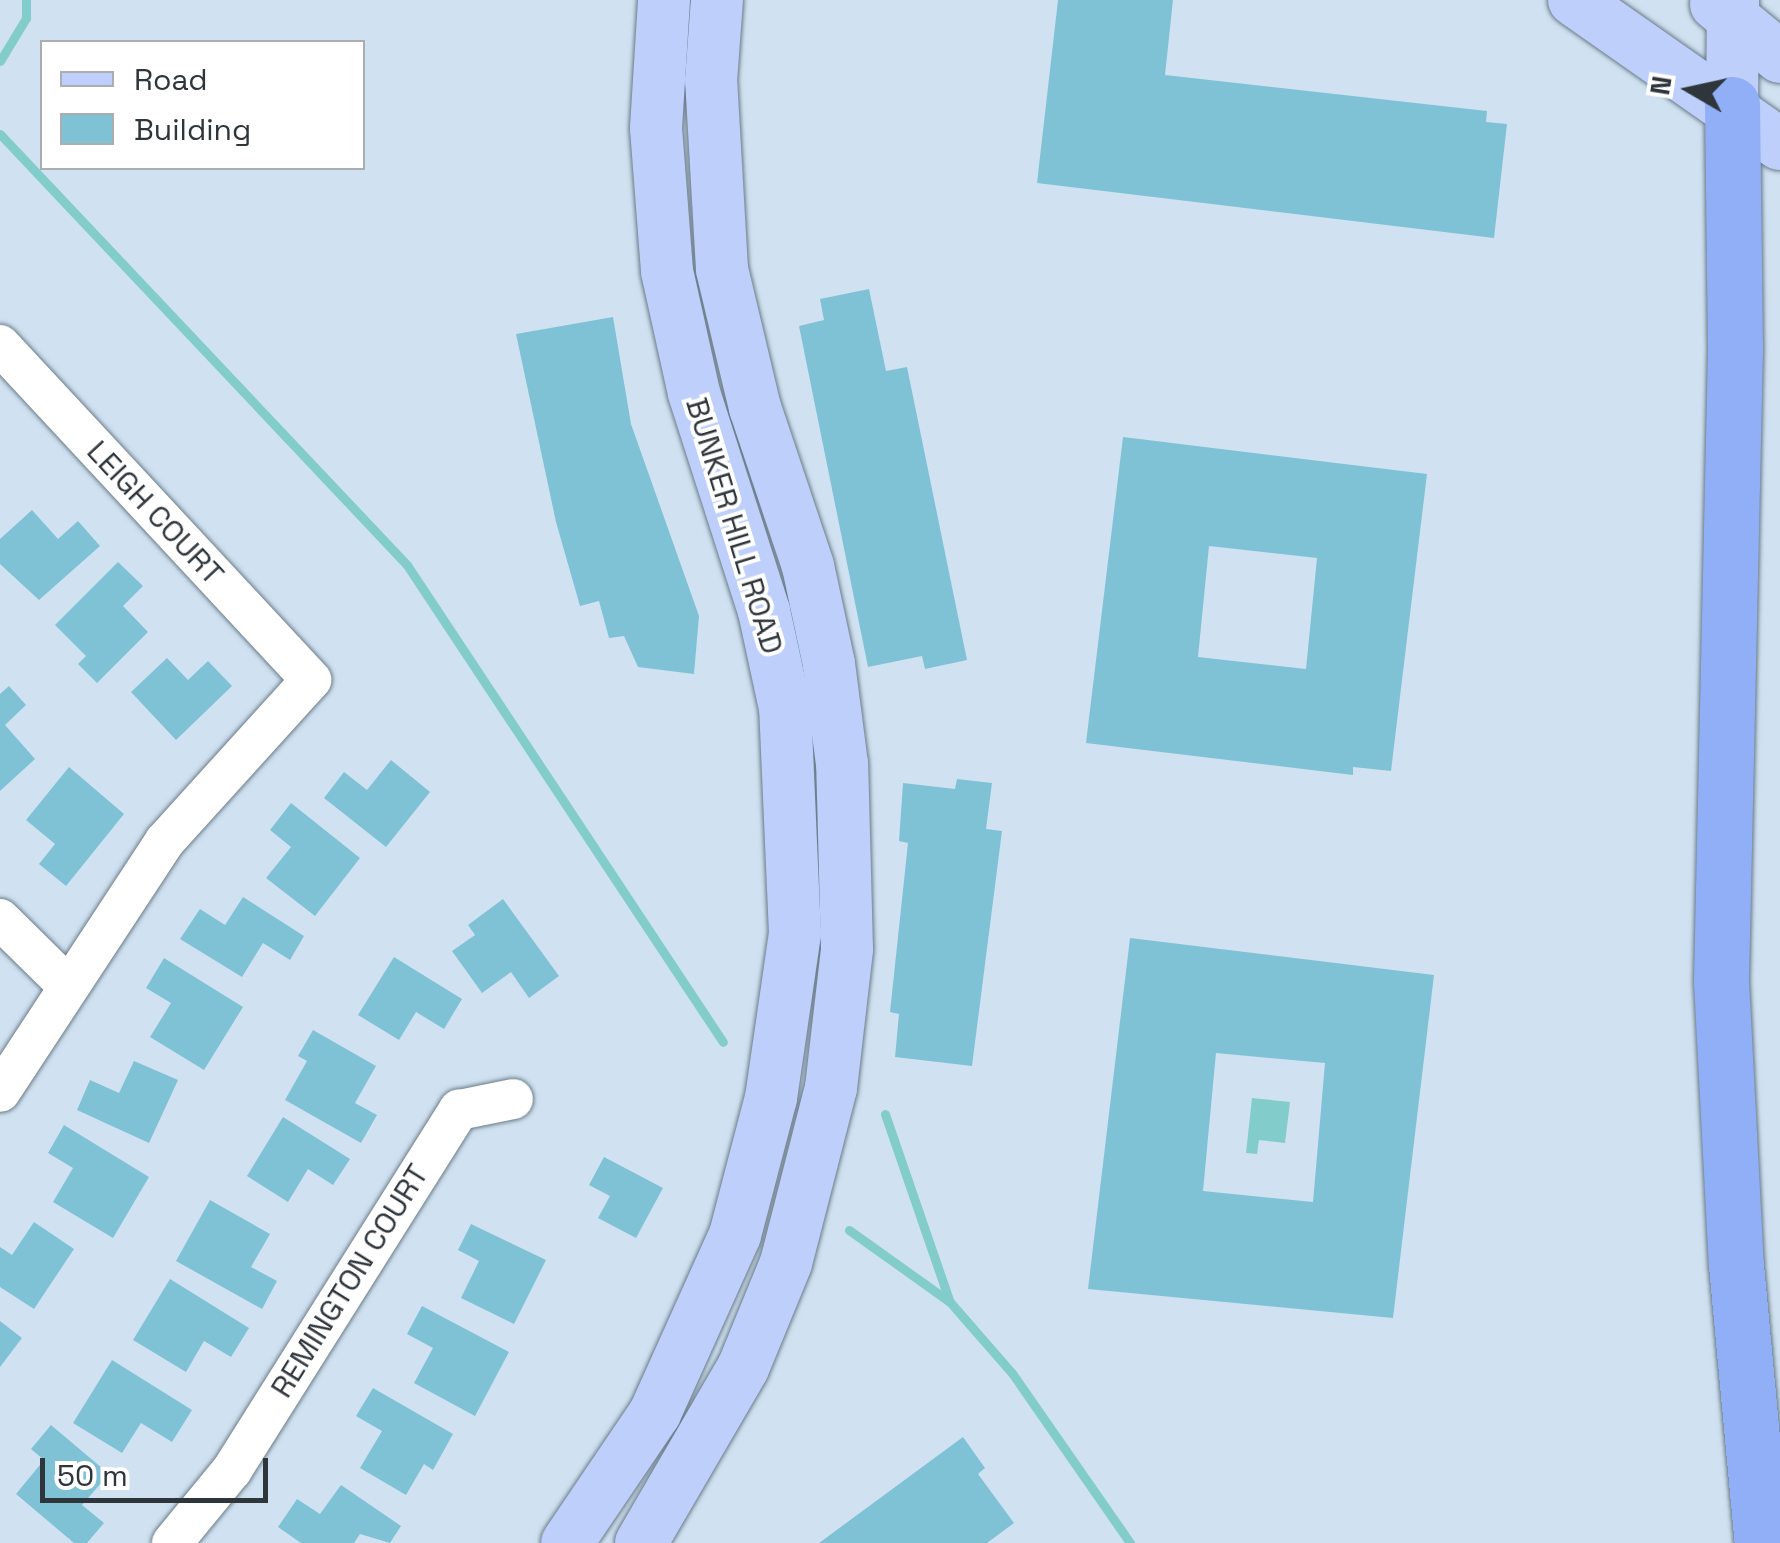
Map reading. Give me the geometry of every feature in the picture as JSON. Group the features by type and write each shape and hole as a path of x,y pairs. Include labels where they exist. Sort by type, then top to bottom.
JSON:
{"highway":[{"path":"1732,104 1735,349 1721,981 1736,1265 1762,1543"}],"main road":[{"name":"BUNKER HILL ROAD","path":"641,1543 743,1368 786,1263 817,1160 846,950 847,856 810,706 759,592 694,392 668,271 656,128 664,0"},
{"name":"BUNKER HILL ROAD","path":"567,1543 654,1413 704,1316 750,1182 771,1098 794,934 810,706 808,566 755,408 722,269 711,81 718,0"},
{"path":"1574,0 1732,104 1780,144"},
{"path":"1726,5 1732,104"},
{"path":"1726,5 1780,57"},
{"path":"668,271 722,269"}],"street":[{"name":"LEIGH COURT","path":"0,345 311,680 165,842 66,984"},
{"path":"0,919 66,984 0,1092"},
{"name":"REMINGTON COURT","path":"172,1543 232,1470 459,1110 514,1099"}],"shaded area":[{"path":"1252,1098 1290,1102 1285,1143 1259,1140 1257,1154 1246,1153"}],"building":[{"path":"1058,0 1173,0 1165,75 1487,111 1486,122 1507,124 1494,238 1037,183"},
{"path":"869,289 886,371 907,367 967,660 925,669 922,656 868,667 799,326 824,320 820,299"},
{"path":"613,317 631,424 699,616 694,674 638,667 624,636 609,638 599,601 580,606 556,522 516,334"},
{"path":"1123,437 1427,474 1391,771 1353,767 1353,775 1086,743","holes":["1209,546 1317,558 1306,669 1198,657"]},
{"path":"32,510 58,539 78,521 100,546 39,600 0,564 0,539"},
{"path":"118,562 143,586 123,606 148,632 97,683 78,664 86,656 55,625"},
{"path":"167,658 188,680 208,661 232,686 176,740 131,692"},
{"path":"9,686 26,705 5,725 35,759 0,791 0,694"},
{"path":"391,760 430,792 386,847 324,798 344,772 367,790"},
{"path":"69,767 124,814 66,886 39,864 55,844 26,820"},
{"path":"957,779 992,783 986,829 1002,831 972,1066 895,1057 899,1014 890,1012 908,843 899,841 903,783 955,789"},
{"path":"291,803 360,858 315,916 266,878 291,847 270,830"},
{"path":"243,897 304,936 290,960 263,943 242,977 180,939 200,909 225,925"},
{"path":"503,899 559,976 529,998 511,972 482,993 452,951 475,935 468,925"},
{"path":"1130,938 1434,975 1393,1318 1088,1289","holes":["1216,1053 1325,1063 1313,1202 1203,1191"]},
{"path":"394,957 462,999 444,1029 416,1012 399,1040 358,1015"},
{"path":"164,958 243,1007 204,1070 150,1037 171,1003 146,988"},
{"path":"313,1030 376,1066 355,1103 377,1115 361,1143 285,1100 307,1061 298,1056"},
{"path":"134,1061 178,1080 149,1143 77,1110 90,1080 119,1093"},
{"path":"283,1117 350,1159 333,1185 308,1169 288,1202 247,1176"},
{"path":"64,1125 149,1177 113,1238 53,1202 73,1168 48,1153"},
{"path":"604,1157 663,1188 636,1238 598,1218 610,1196 589,1185"},
{"path":"210,1200 270,1234 251,1267 277,1281 262,1309 176,1261"},
{"path":"34,1222 74,1249 34,1309 0,1287 0,1247 12,1255"},
{"path":"471,1224 546,1260 514,1324 461,1298 479,1261 458,1250"},
{"path":"170,1279 249,1328 231,1357 204,1341 186,1372 133,1340"},
{"path":"422,1306 509,1352 475,1416 414,1383 433,1348 407,1334"},
{"path":"0,1321 22,1338 0,1367"},
{"path":"112,1360 192,1410 172,1442 141,1423 122,1453 73,1423"},
{"path":"373,1388 453,1434 433,1470 424,1464 406,1495 360,1468 382,1431 356,1416"},
{"path":"51,1425 109,1474 82,1505 104,1523 87,1543 74,1543 16,1494 44,1460 31,1449"},
{"path":"963,1437 985,1468 978,1474 1014,1523 987,1543 819,1543"},
{"path":"341,1485 401,1526 390,1543 360,1534 354,1543 301,1543 278,1527 297,1499 320,1514"}],"waterway":[{"path":"0,61 26,18 26,0"},
{"path":"0,134 407,565 723,1042"},
{"path":"885,1114 949,1300"},
{"path":"849,1230 950,1302 1012,1373 1130,1543"}]}
